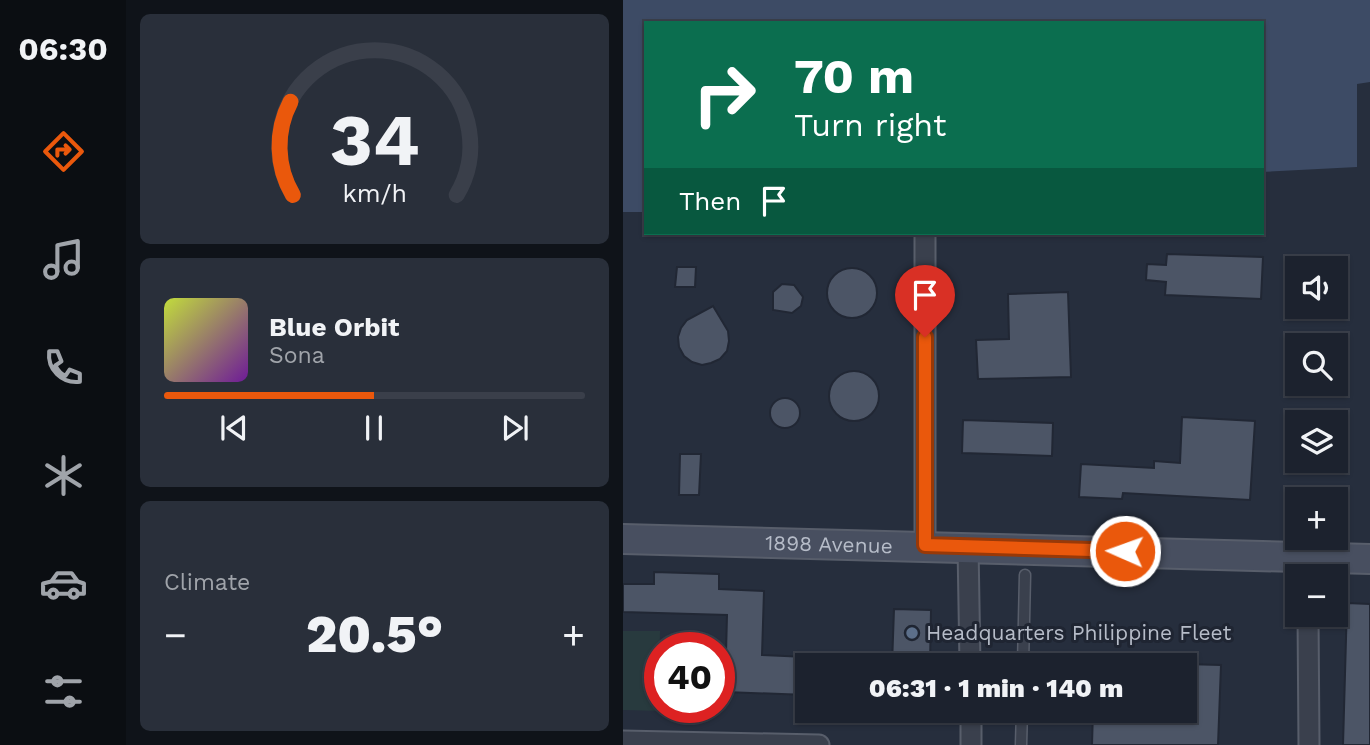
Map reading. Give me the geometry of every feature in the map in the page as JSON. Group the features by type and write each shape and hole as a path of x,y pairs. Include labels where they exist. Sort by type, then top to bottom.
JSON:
{"street":[{"path":"925,235 925,545"},
{"name":"1898 Avenue","path":"623,539 968,546 1285,565"},
{"path":"968,546 970,653"},
{"name":"1898 Avenue","path":"1326,564 1370,559"},
{"path":"1308,627 1309,745"},
{"path":"971,723 971,745"},
{"path":"623,741 819,745"}],"lane":[{"path":"1023,653 1025,575"},
{"path":"1021,745 1022,723"}],"shaded area":[{"path":"623,631 660,631 644,632 644,711 623,710"}],"water":[{"path":"623,0 1370,0 1370,82 1357,84 1357,167 1264,172 1264,21 644,21 644,212 623,212"}],"building":[{"path":"1167,254 1263,257 1261,299 1165,295 1166,282 1146,280 1147,264 1166,265"},
{"path":"677,267 696,267 695,287 675,287"},
{"path":"852,268 870,275 877,293 870,311 852,318 834,311 827,293 834,275"},
{"path":"782,284 794,285 803,297 801,306 792,313 773,310 773,292"},
{"path":"1068,292 1071,377 978,379 976,340 1009,339 1008,294"},
{"path":"713,306 728,331 729,341 727,351 720,359 702,365 684,356 678,337 687,320"},
{"path":"854,371 872,378 879,396 872,414 854,421 836,414 829,396 836,378"},
{"path":"785,398 796,402 800,413 796,424 785,428 774,424 770,413 774,402"},
{"path":"1182,417 1255,421 1250,500 1123,493 1122,499 1079,497 1081,464 1154,468 1154,461 1180,463"},
{"path":"963,420 1053,423 1052,456 962,453"},
{"path":"680,454 701,454 699,495 679,495"},
{"path":"654,572 719,574 719,589 764,591 762,655 795,656 795,695 735,692 735,632 727,632 727,615 623,612 623,584 654,584"},
{"path":"1348,603 1370,604 1370,745 1343,745"},
{"path":"894,609 931,610 930,653 892,653"},
{"path":"1197,664 1221,665 1218,745 1092,745 1093,723 1197,723"}],"place":[{"name":"Headquarters Philippine Fleet","path":"912,633"}],"route":[{"path":"925,337 925,545 1125,551"}]}
